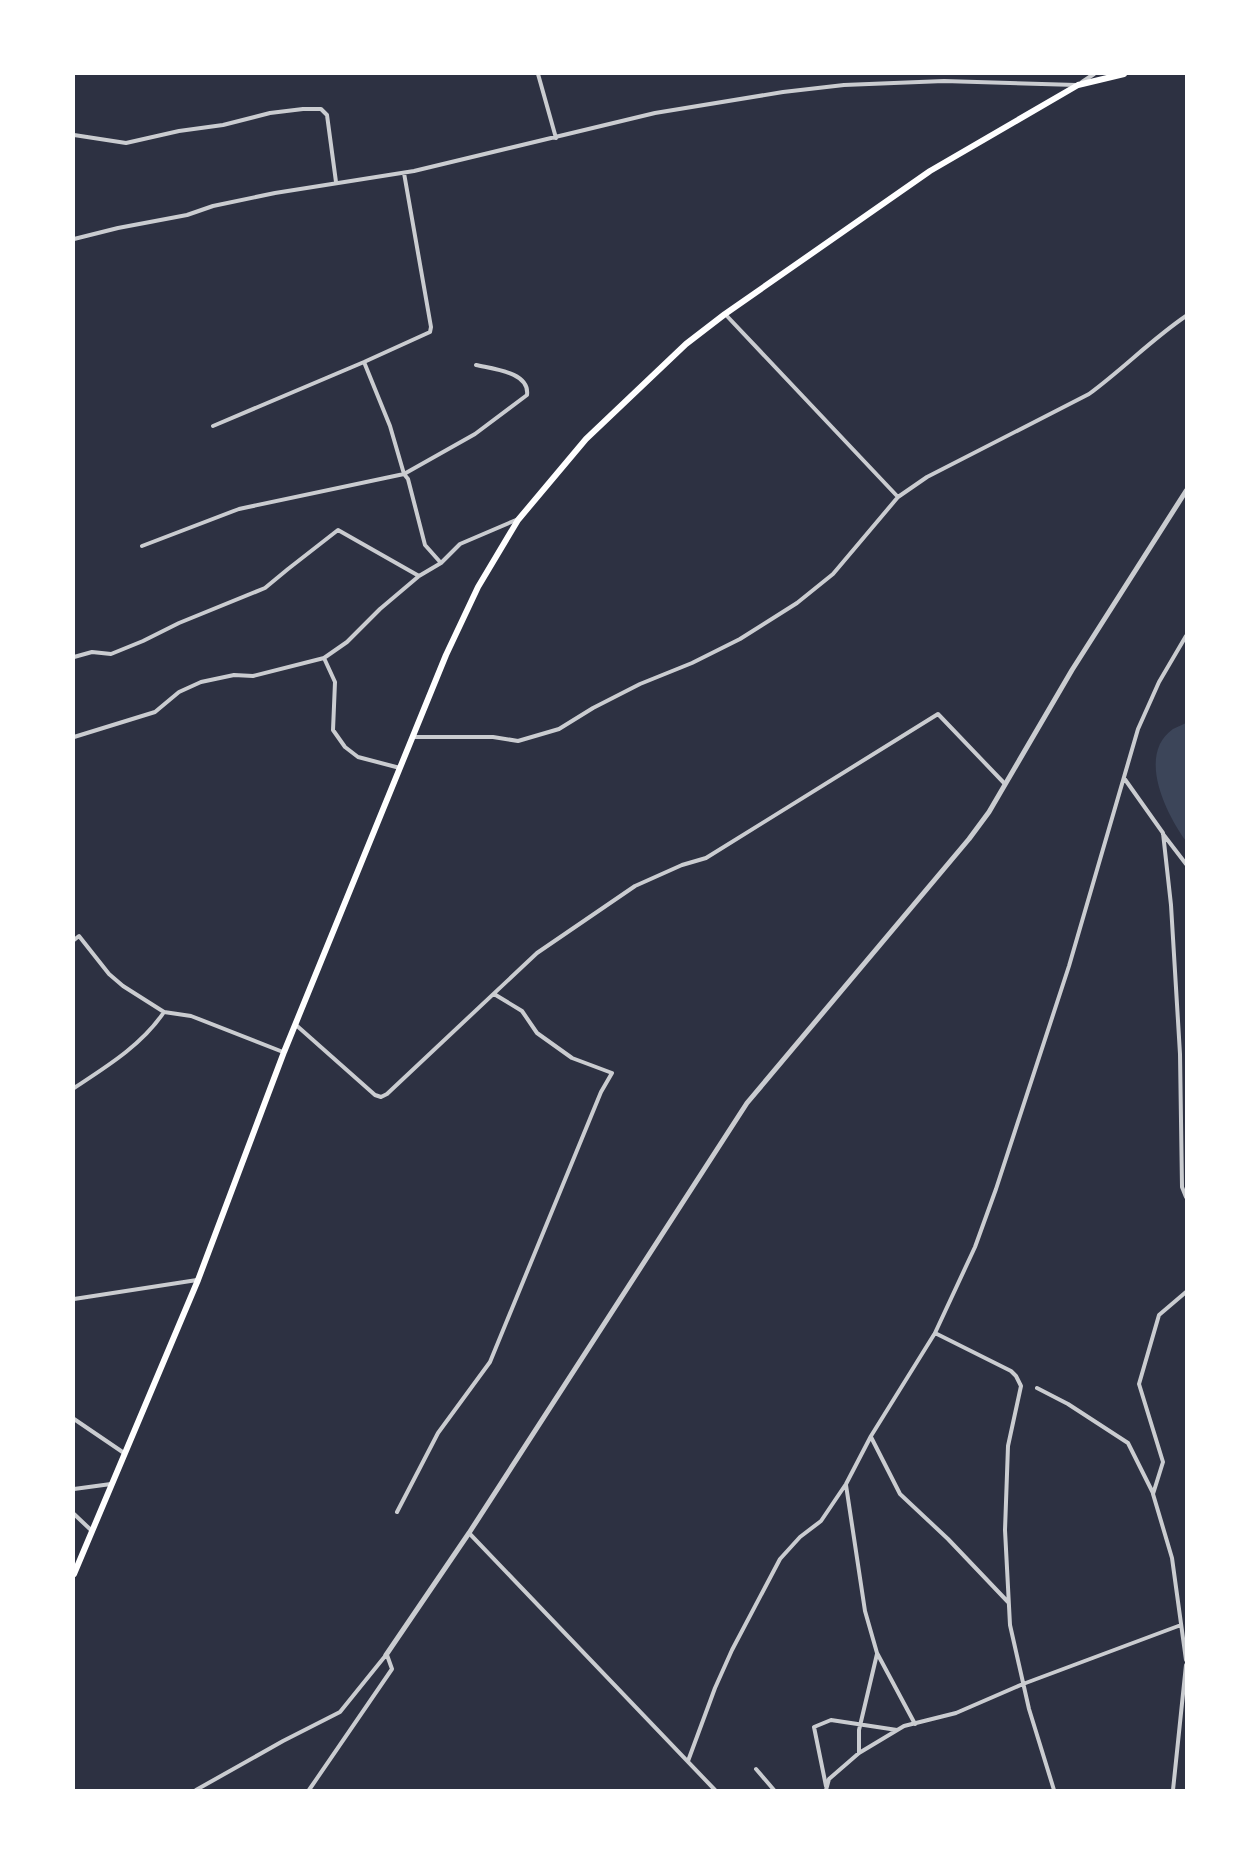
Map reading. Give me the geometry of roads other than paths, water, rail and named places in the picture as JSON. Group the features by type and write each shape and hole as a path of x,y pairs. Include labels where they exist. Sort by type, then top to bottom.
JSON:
{"main road":[{"path":"74,1574 198,1280 284,1052 447,655 478,587 518,519 586,439 686,344 725,314 930,171 1078,85 1124,74"}],"street":[{"path":"538,74 556,138"},
{"path":"74,239 187,215 213,206 252,198 336,182 404,173 691,106 844,85 967,81 1078,85 1094,74"},
{"path":"74,135 126,143 270,113 303,108 321,109 327,115 336,182"},
{"path":"213,426 430,332 404,173"},
{"path":"725,314 898,497"},
{"path":"413,737 494,737 518,741 559,729 593,708 640,684 692,663 740,639 796,603 833,574 898,497 927,477 1089,394 1186,316"},
{"path":"364,362 390,426 404,474 408,479 425,545 441,563"},
{"path":"142,546 239,509 404,474 475,434 527,395 528,390 520,378 476,364"},
{"path":"196,1791 283,1741 340,1712 387,1655 469,1533 747,1103 969,839 989,812 1072,670 1186,491"},
{"path":"74,737 155,712 179,692 201,682 234,675 253,676 324,658 347,642 380,609 419,576 441,563 460,544 518,519"},
{"path":"74,657 92,652 111,654 265,588 338,530 419,576"},
{"path":"687,1761 727,1660 780,1559 800,1537 821,1521 846,1485 871,1436 934,1333 975,1247 1069,966 1137,729 1149,702 1186,636"},
{"path":"324,658 335,681 333,730 345,747 358,757 400,769"},
{"path":"296,1024 375,1095 381,1097 387,1094 537,953 611,901 634,886 682,865 706,858 938,714 1006,785"},
{"path":"1124,778 1186,864"},
{"path":"1163,833 1171,905 1179,1043 1182,1187 1186,1197"},
{"path":"74,940 79,936 109,974 123,987 164,1012 191,1016 284,1052"},
{"path":"397,1512 438,1433 490,1362 601,1092 612,1073 572,1058 537,1033 522,1011 494,994"},
{"path":"74,1088 123,1055 157,1023 164,1012"},
{"path":"74,1299 198,1280"},
{"path":"1153,1494 1163,1462 1139,1384 1159,1315 1186,1292"},
{"path":"934,1333 1011,1371 1021,1386 1008,1446 1005,1530 1010,1625 1023,1684 1054,1791"},
{"path":"1037,1388 1068,1404 1128,1443 1153,1494 1172,1558 1186,1660"},
{"path":"74,1419 124,1453"},
{"path":"871,1436 900,1494 956,1547 1009,1603"},
{"path":"74,1489 111,1484"},
{"path":"846,1485 865,1611 877,1653 915,1724"},
{"path":"74,1514 92,1531"},
{"path":"469,1533 715,1791"},
{"path":"826,1789 829,1779 859,1753 898,1730 956,1713 1023,1684 1181,1624"},
{"path":"859,1753 860,1724 877,1653"},
{"path":"309,1791 392,1669 387,1655"},
{"path":"1173,1791 1186,1665"},
{"path":"826,1789 814,1727 831,1720 898,1730"},
{"path":"756,1769 774,1791"}]}
